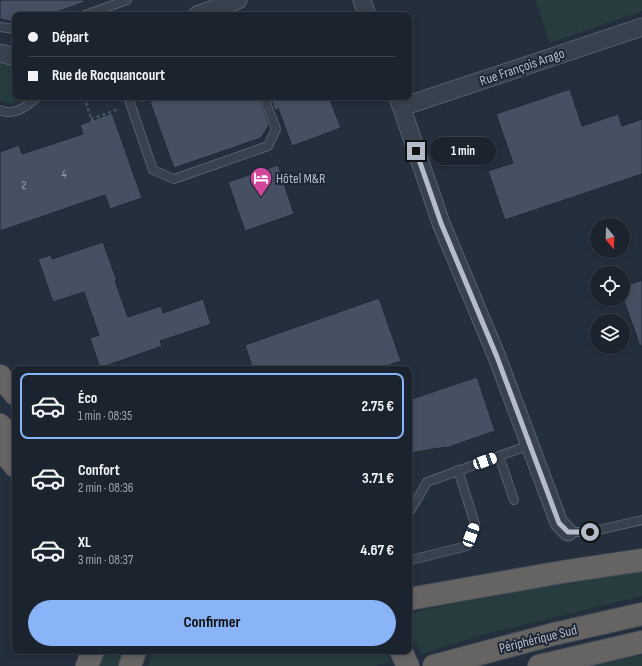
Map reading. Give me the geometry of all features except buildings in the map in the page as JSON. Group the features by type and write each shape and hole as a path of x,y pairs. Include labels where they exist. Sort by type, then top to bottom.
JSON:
{"highway":[{"path":"0,376 12,390"},
{"path":"0,425 12,439"},
{"path":"0,448 12,462"},
{"path":"412,598 562,572 642,560"},
{"name":"Périphérique Sud","path":"434,666 554,634 642,614"},
{"name":"Périphérique Sud","path":"539,666 642,642"},
{"path":"87,666 92,654"},
{"path":"130,666 134,654"},
{"path":"402,654 408,666"}],"street":[{"path":"362,0 366,12"},
{"path":"207,12 232,4"},
{"name":"Rue François Arago","path":"412,98 642,27"},
{"path":"0,53 12,56"},
{"path":"400,102 441,223 497,357 559,523 568,532"}],"lane":[{"path":"93,12 127,0"},
{"path":"0,27 12,29"},
{"path":"0,110 3,112 13,112 24,109 34,100"},
{"path":"129,100 153,170 174,179 268,146 276,129 265,100"},
{"path":"412,508 427,482 530,445"},
{"path":"499,456 514,500"},
{"path":"412,560 467,546 475,524 458,470"},
{"path":"568,532 590,532 642,520"}],"path":[{"path":"85,100 93,124"}],"green space":[{"path":"535,0 642,0 642,11 550,43"},
{"path":"0,61 12,64 12,100 20,100 10,103 0,100"},
{"path":"642,570 642,596 482,635 422,654 412,638 412,614 426,609"},
{"path":"103,654 126,654 122,666 98,666"},
{"path":"153,654 388,654 391,661 375,666 148,666"},
{"path":"642,655 642,666 591,666"}],"place":[{"name":"Hôtel M&R","path":"261,198"}],"route":[{"path":"416,151 441,223 497,357 559,523 568,532 590,532"}]}
